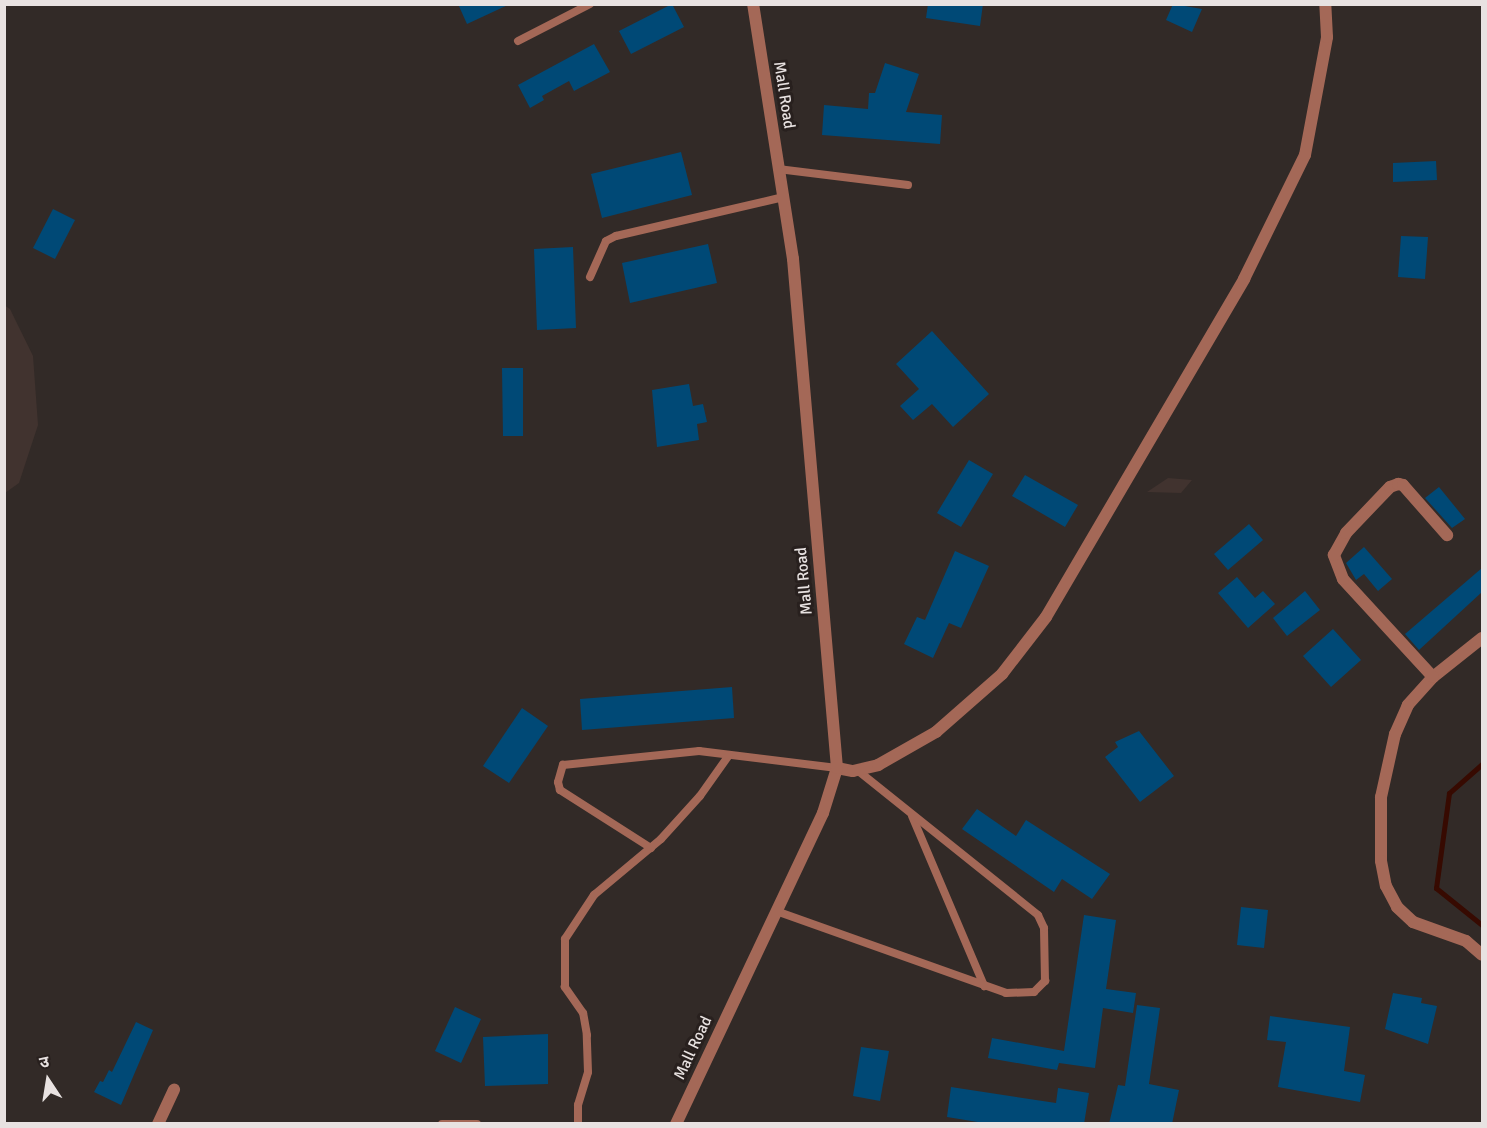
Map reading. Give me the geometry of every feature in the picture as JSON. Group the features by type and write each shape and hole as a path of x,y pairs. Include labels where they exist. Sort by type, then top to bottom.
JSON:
{"street":[{"name":"Mall Road","path":"676,1124 823,813 837,768 793,259 753,4"},
{"path":"837,768 857,770 878,765 936,732 1002,674 1046,617 1244,279 1305,155 1327,37 1325,4"},
{"path":"1433,677 1343,579 1334,555 1346,533 1390,487 1398,484 1403,485 1447,535"},
{"path":"1482,638 1433,677 1408,705 1395,734 1381,798 1381,861 1386,886 1397,907 1413,922 1466,941 1482,955"},
{"path":"158,1124 174,1090"}],"lane":[{"path":"518,41 590,4"},
{"path":"778,169 908,184"},
{"path":"590,276 606,241 616,236 783,197"},
{"path":"651,848 560,790 558,782 563,765 670,752 729,755 837,768"},
{"path":"578,1124 578,1105 588,1072 587,1035 583,1014 566,991 563,946 594,895 651,848 700,796 729,755"},
{"path":"776,911 1005,993 1034,992 1045,981 1044,928 1038,915 857,770"},
{"path":"910,813 984,986"},
{"path":"442,1124 477,1124"}],"shaded area":[{"path":"4,305 10,309 33,356 38,425 19,483 5,493"},
{"path":"1168,478 1192,480 1181,493 1147,492"}],"building":[{"path":"458,4 510,4 467,24"},
{"path":"672,4 684,27 631,54 619,31"},
{"path":"928,4 983,4 980,26 926,18"},
{"path":"1173,4 1202,9 1192,32 1166,20"},
{"path":"594,44 610,72 574,91 569,81 542,96 544,100 530,108 518,85"},
{"path":"885,63 919,74 906,112 942,115 940,144 822,135 824,105 868,109 869,93 875,93"},
{"path":"681,152 692,195 602,218 591,174"},
{"path":"1436,161 1437,180 1393,182 1393,163"},
{"path":"53,209 75,220 55,259 33,248"},
{"path":"1401,236 1428,237 1425,279 1398,277"},
{"path":"708,244 717,283 630,303 622,263"},
{"path":"573,247 576,328 537,330 534,249"},
{"path":"932,331 989,394 953,427 932,404 913,420 900,406 919,389 896,364"},
{"path":"502,368 523,368 523,436 503,436"},
{"path":"689,384 693,406 703,404 707,422 697,424 699,440 657,447 652,390"},
{"path":"969,460 993,474 961,527 937,513"},
{"path":"1025,475 1078,505 1065,527 1012,496"},
{"path":"1439,487 1465,519 1452,528 1425,498"},
{"path":"1249,524 1263,540 1228,570 1214,554"},
{"path":"1364,547 1392,579 1378,591 1364,574 1356,580 1346,563"},
{"path":"955,551 989,566 961,628 949,623 933,658 904,644 917,617 925,620"},
{"path":"1482,568 1482,592 1419,650 1405,634"},
{"path":"1237,577 1255,598 1263,591 1275,604 1248,628 1218,593"},
{"path":"1305,591 1320,610 1287,636 1273,618"},
{"path":"1333,629 1361,660 1331,687 1303,656"},
{"path":"732,687 734,718 582,730 580,699"},
{"path":"522,708 548,726 509,783 483,766"},
{"path":"1139,731 1174,776 1140,802 1105,757 1118,747 1115,742"},
{"path":"977,809 1016,836 1026,820 1110,874 1092,899 1062,879 1054,892 962,829"},
{"path":"1241,907 1268,910 1264,948 1237,945"},
{"path":"1084,915 1116,920 1106,989 1136,993 1133,1013 1103,1008 1095,1068 1059,1063 1057,1070 988,1058 992,1038 1064,1051"},
{"path":"1393,993 1422,998 1421,1003 1437,1006 1428,1044 1385,1029"},
{"path":"1137,1005 1160,1008 1149,1084 1179,1090 1172,1124 1109,1124 1118,1085 1125,1086"},
{"path":"455,1007 481,1019 461,1063 435,1051"},
{"path":"1270,1016 1350,1027 1344,1071 1365,1075 1360,1102 1278,1087 1286,1042 1267,1040"},
{"path":"136,1022 153,1030 121,1105 94,1092 100,1081 103,1082 109,1070 112,1072"},
{"path":"548,1034 548,1084 485,1086 483,1037"},
{"path":"861,1047 889,1051 880,1101 853,1096"},
{"path":"951,1087 1056,1103 1058,1088 1089,1093 1084,1124 990,1124 947,1117"}],"waterway":[{"path":"1482,764 1449,793 1436,888 1482,925"}]}
